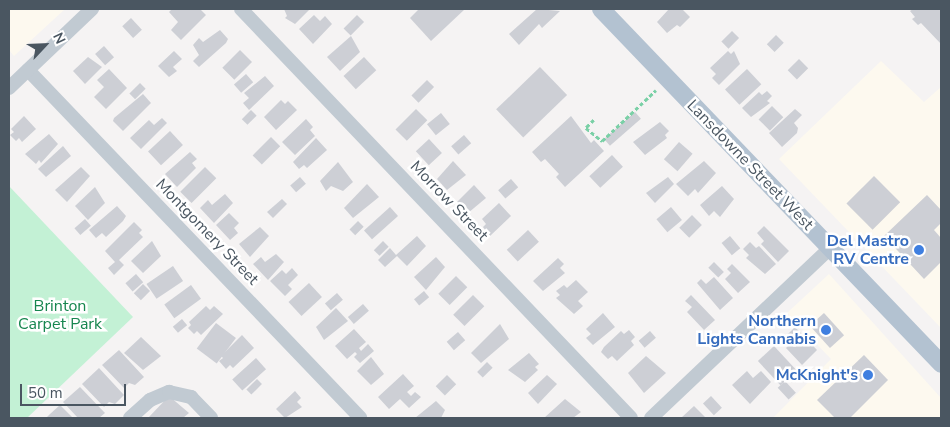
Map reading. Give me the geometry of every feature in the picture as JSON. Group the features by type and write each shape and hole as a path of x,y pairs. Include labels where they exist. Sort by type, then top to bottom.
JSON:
{"main road":[{"name":"Lansdowne Street West","path":"601,9 941,364"}],"street":[{"path":"9,88 92,9"},
{"name":"Morrow Street","path":"241,9 632,418"},
{"name":"Montgomery Street","path":"28,70 360,418"},
{"path":"651,418 830,248"},
{"path":"130,418 150,400 170,392 191,397 210,418"}],"path":[{"path":"594,120 586,128 602,141 656,90"}],"shaded area":[{"path":"9,9 65,9 14,56 9,50"},
{"path":"881,61 924,102 941,87 941,328 779,159"},
{"path":"829,274 941,398 941,418 773,418 831,359 787,313"}],"green space":[{"name":"Brinton Carpet Park","path":"9,186 133,317 27,418 9,418"}],"building":[{"path":"172,9 200,9 206,15 181,40 171,30 178,22 169,12"},
{"path":"284,9 310,9 295,24 285,18 287,16"},
{"path":"419,9 465,9 431,41 410,18"},
{"path":"537,9 560,11 542,28 539,24 519,45 509,34"},
{"path":"669,9 682,9 690,17 680,27 677,25 667,33 657,22"},
{"path":"913,9 941,9 941,44 921,23 918,25 912,19 915,17 910,11"},
{"path":"314,15 320,21 325,16 332,24 313,44 299,29"},
{"path":"357,15 364,22 351,36 344,28"},
{"path":"131,18 142,30 133,38 122,26"},
{"path":"220,30 228,39 226,43 199,67 193,61 199,55 193,45 199,38 203,42"},
{"path":"732,31 739,38 728,49 721,42"},
{"path":"776,35 784,43 775,52 767,44"},
{"path":"351,36 360,52 340,71 327,57"},
{"path":"104,46 114,57 105,65 95,54"},
{"path":"240,50 252,62 234,80 222,68"},
{"path":"174,51 182,59 173,67 177,71 169,77 158,66"},
{"path":"728,51 731,54 734,51 740,64 719,85 712,78 716,74 710,68"},
{"path":"88,57 102,67 85,84 73,71"},
{"path":"364,57 376,70 356,89 344,76"},
{"path":"799,59 808,68 797,80 788,70"},
{"path":"540,67 567,95 523,137 496,109"},
{"path":"109,69 127,88 106,109 94,97 104,87 97,80"},
{"path":"747,69 761,84 739,105 725,89"},
{"path":"246,74 253,82 241,93 234,84"},
{"path":"265,76 274,86 249,110 243,103 249,98 244,93"},
{"path":"427,80 434,87 419,103 411,96"},
{"path":"140,83 146,89 135,99 129,94"},
{"path":"767,91 772,96 767,101 770,103 751,117 742,108 759,92 762,95"},
{"path":"143,94 151,103 123,131 113,121 114,118"},
{"path":"281,100 285,104 288,101 297,110 276,130 264,117"},
{"path":"772,106 783,117 770,131 759,119"},
{"path":"416,109 427,120 407,141 395,130"},
{"path":"795,109 802,115 794,123 798,128 797,133 782,147 769,133"},
{"path":"251,110 257,116 247,125 242,119"},
{"path":"635,112 641,119 610,146 604,139"},
{"path":"441,113 450,124 436,135 427,124"},
{"path":"24,116 36,129 22,142 19,138 16,141 10,135 14,132 11,129"},
{"path":"571,116 591,143 594,140 604,151 565,187 556,177 559,174 545,159 541,162 532,152"},
{"path":"162,118 167,123 141,149 130,138 149,120 154,125"},
{"path":"306,119 313,127 310,130 315,136 295,155 282,142"},
{"path":"660,122 669,131 665,135 667,138 645,155 633,142"},
{"path":"170,131 183,145 161,165 148,151"},
{"path":"49,134 58,144 41,163 39,160 36,164 25,154"},
{"path":"464,135 471,143 458,154 451,146"},
{"path":"271,137 280,146 262,165 253,155"},
{"path":"316,138 327,150 307,168 304,165 299,169 293,162"},
{"path":"429,139 442,153 429,165 416,151"},
{"path":"679,142 693,154 677,171 664,159"},
{"path":"63,146 71,156 46,177 38,169"},
{"path":"190,152 197,159 192,163 196,168 177,187 165,174"},
{"path":"612,155 623,167 600,188 589,176"},
{"path":"453,161 466,175 447,190 437,179"},
{"path":"704,161 716,173 698,193 695,189 688,196 676,184"},
{"path":"338,162 353,182 343,191 331,186 326,191 320,181"},
{"path":"81,167 90,176 67,202 55,190"},
{"path":"205,167 216,178 192,203 180,192"},
{"path":"874,176 900,202 873,230 846,204"},
{"path":"300,177 306,184 296,192 290,186"},
{"path":"668,177 674,184 655,203 646,193"},
{"path":"511,179 518,187 505,198 498,190"},
{"path":"367,184 379,197 353,218 344,208"},
{"path":"474,185 486,198 468,213 457,202"},
{"path":"722,186 734,199 720,217 714,211 709,216 700,205"},
{"path":"95,187 105,203 88,220 75,206"},
{"path":"225,194 233,203 214,223 200,208 208,200 212,205"},
{"path":"927,195 941,210 941,223 934,230 941,238 941,262 924,279 884,236"},
{"path":"282,199 287,204 273,218 267,212"},
{"path":"499,203 511,216 490,236 483,227 486,224 482,219"},
{"path":"117,206 126,216 123,221 106,237 102,233 96,238 89,230"},
{"path":"390,207 398,216 372,239 364,230"},
{"path":"671,207 682,220 667,232 656,219"},
{"path":"229,213 239,223 234,228 238,233 230,240 216,225"},
{"path":"692,215 702,225 689,238 679,228"},
{"path":"85,219 91,226 80,235 74,228"},
{"path":"358,221 364,227 355,235 350,229"},
{"path":"134,222 142,230 139,233 143,237 119,260 124,265 114,275 108,268 115,262 105,251"},
{"path":"764,226 789,251 778,262 761,244 764,241 757,233"},
{"path":"260,227 269,236 250,257 239,244"},
{"path":"528,230 539,242 518,261 507,250"},
{"path":"417,236 426,246 407,266 397,256 385,267 378,260 390,248 396,255"},
{"path":"730,236 740,248 732,255 722,243"},
{"path":"152,241 161,256 143,273 131,261"},
{"path":"383,241 389,247 379,256 374,250"},
{"path":"750,242 756,248 759,246 776,264 765,274 746,258 749,255 743,249"},
{"path":"276,254 284,262 268,280 253,264 261,257 265,262"},
{"path":"436,257 445,267 426,290 414,277"},
{"path":"558,258 564,264 560,268 565,273 543,291 533,281"},
{"path":"714,262 724,272 718,278 708,268"},
{"path":"732,264 750,282 738,293 725,279 731,273 727,269"},
{"path":"173,266 183,281 157,299 146,284"},
{"path":"292,268 298,275 288,285 292,289 285,296 270,281 282,270 286,274"},
{"path":"136,274 143,282 133,291 125,283"},
{"path":"456,276 467,287 450,305 438,294"},
{"path":"714,277 733,298 720,310 697,283 701,279 706,284"},
{"path":"576,280 588,292 578,301 583,306 574,314 556,298 560,295 556,291 564,285 567,288"},
{"path":"309,283 322,297 301,316 289,302"},
{"path":"143,284 150,291 141,300 134,293"},
{"path":"191,285 201,299 174,318 164,304"},
{"path":"424,291 429,297 419,305 414,299"},
{"path":"337,293 343,300 331,310 325,303"},
{"path":"473,295 484,306 465,326 453,315"},
{"path":"691,295 715,320 704,330 687,312 692,307 685,301"},
{"path":"363,304 369,311 354,324 348,317"},
{"path":"206,306 210,310 214,306 223,314 201,335 197,331 194,334 188,328 191,325 189,322"},
{"path":"336,308 348,321 324,340 316,327"},
{"path":"603,313 615,327 593,345 586,338 591,334 586,329"},
{"path":"824,313 844,335 830,348 810,326"},
{"path":"182,319 187,325 178,333 173,327"},
{"path":"216,323 236,338 217,364 197,349"},
{"path":"500,324 509,339 481,363 471,353"},
{"path":"795,327 817,350 802,365 786,348 789,345 783,339"},
{"path":"354,329 366,342 359,348 361,351 368,344 374,351 360,363 354,357 357,354 355,352 347,359 335,346"},
{"path":"629,330 635,337 631,341 634,345 617,361 612,356 608,359 601,352 604,347 621,331 624,334"},
{"path":"650,331 656,338 645,348 639,341"},
{"path":"458,332 465,340 454,350 447,342"},
{"path":"242,335 254,348 233,368 230,365 226,369 219,361 223,358 221,356"},
{"path":"141,337 161,356 143,370 124,353"},
{"path":"774,346 797,370 780,385 758,361"},
{"path":"119,350 144,377 135,385 129,383 124,388 102,365"},
{"path":"529,353 539,364 535,367 538,370 525,382 508,370"},
{"path":"864,355 888,380 850,418 835,418 817,400"},
{"path":"646,356 666,373 644,393 628,373"},
{"path":"371,357 384,374 371,385 357,371"},
{"path":"256,358 266,369 242,391 232,379"},
{"path":"487,362 493,368 483,378 477,372"},
{"path":"99,368 124,395 115,404 109,402 104,407 82,384"},
{"path":"747,371 753,378 761,371 771,382 750,404 732,385"},
{"path":"403,374 414,386 407,392 411,396 415,392 421,397 409,408 400,399 389,409 378,397"},
{"path":"447,375 456,384 445,396 436,386"},
{"path":"547,375 557,384 538,404 528,393"},
{"path":"257,379 262,384 251,395 246,390"},
{"path":"785,381 796,393 789,400 778,388"},
{"path":"80,387 105,413 99,418 78,418 63,402"},
{"path":"295,391 301,398 297,402 302,407 285,418 276,409"},
{"path":"169,396 189,413 183,418 148,418"},
{"path":"711,396 722,408 714,415 703,404"},
{"path":"565,399 581,412 573,418 544,418"},
{"path":"436,401 445,410 441,418 415,418"},
{"path":"60,405 73,418 46,418 50,414"},
{"path":"694,406 706,418 681,418"}],"place":[{"name":"Del Mastro RV Centre","path":"919,250"},
{"name":"Northern Lights Cannabis","path":"826,330"},
{"name":"McKnight's","path":"868,375"}]}
